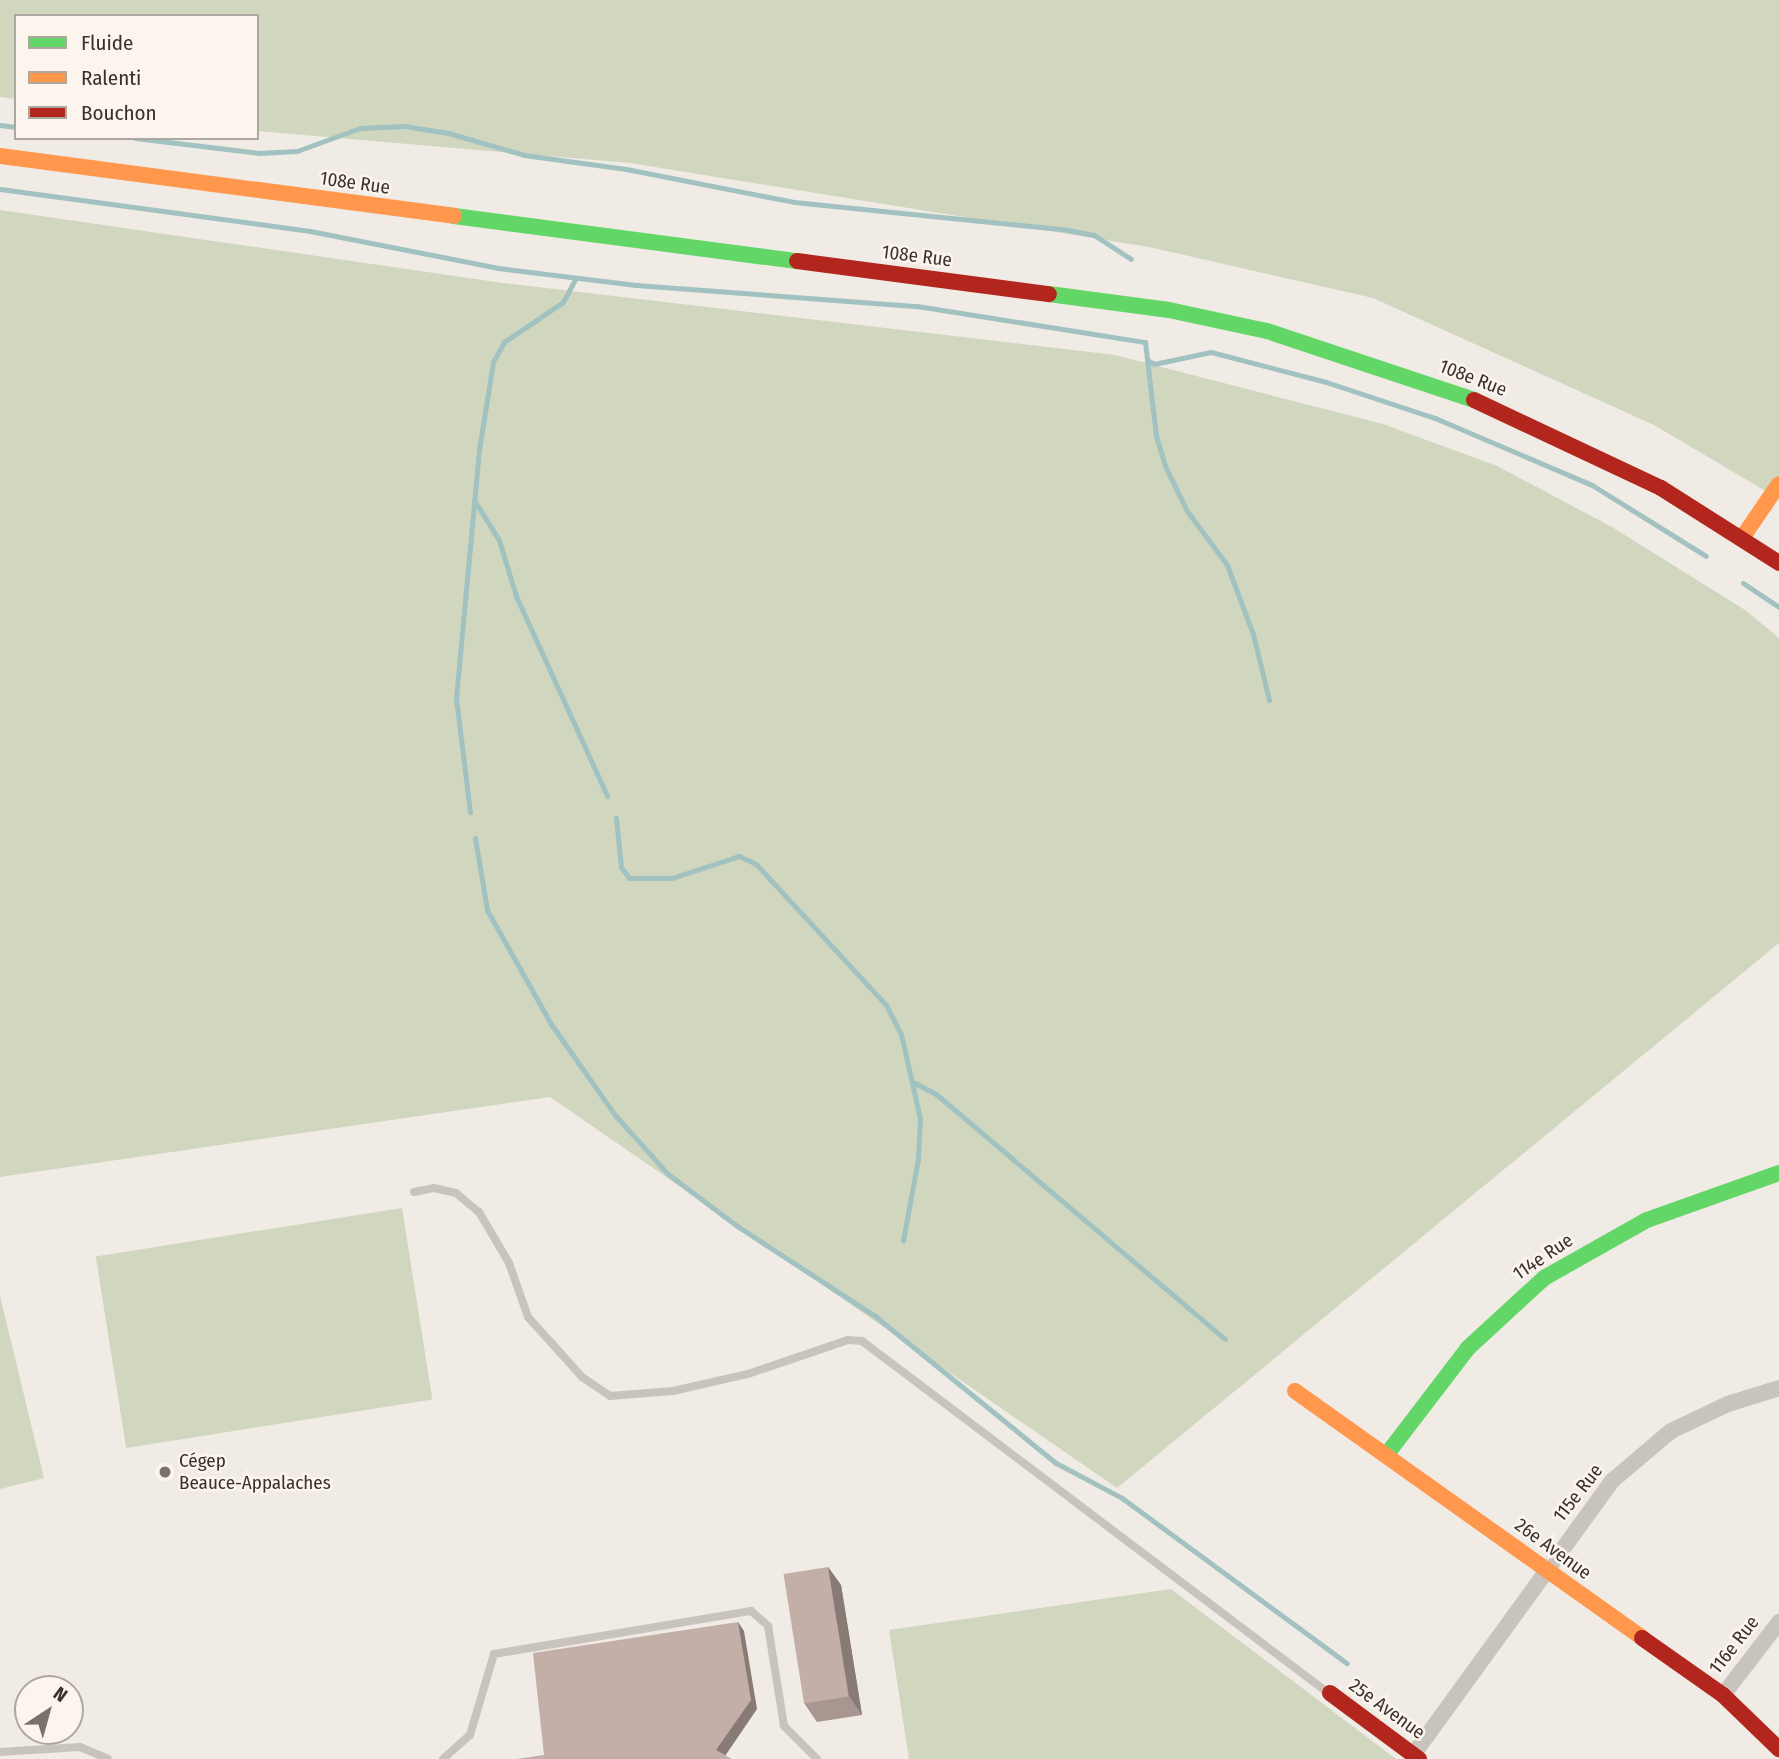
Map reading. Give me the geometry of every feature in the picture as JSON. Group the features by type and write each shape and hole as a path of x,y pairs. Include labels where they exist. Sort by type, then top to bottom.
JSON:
{"main road":[{"name":"108e Rue","path":"0,156 1169,310 1267,331 1465,396 1551,433 1661,488 1779,564"},
{"path":"1742,538 1779,484"},
{"name":"114e Rue","path":"1387,1454 1468,1348 1507,1307 1544,1278 1647,1220 1779,1173"},
{"name":"26e Avenue","path":"1295,1391 1723,1695 1779,1749"},
{"name":"25e Avenue","path":"1330,1693 1414,1758"}],"street":[{"name":"115e Rue","path":"1414,1758 1612,1481 1645,1450 1706,1413 1779,1388"},
{"name":"116e Rue","path":"1723,1695 1779,1622"}],"lane":[{"path":"414,1192 435,1188 456,1193 479,1212 509,1263 528,1317 582,1377 610,1396 673,1391 748,1374 848,1340 862,1341 1330,1693"},
{"path":"443,1759 470,1735 494,1654 751,1611 768,1626 784,1726 817,1759"},
{"path":"0,1752 80,1747 108,1759"}],"green space":[{"path":"0,0 1779,0 1779,499 1654,425 1373,298 1149,247 630,163 259,131 259,14 14,14 14,99 0,97"},
{"path":"0,210 503,283 1115,355 1383,424 1497,466 1612,527 1745,610 1779,638 1779,943 1117,1488 550,1097 0,1177"},
{"path":"402,1208 432,1400 126,1448 96,1256"},
{"path":"0,1296 44,1478 0,1489"},
{"path":"1171,1589 1396,1759 909,1759 889,1630"}],"building":[{"path":"828,1567 848,1696 804,1703 784,1574"},
{"path":"738,1622 751,1700 716,1750 732,1759 517,1759 544,1755 533,1653"}],"waterway":[{"path":"0,125 14,127"},
{"path":"152,140 259,153 297,151 360,128 404,126 448,133 524,155 626,169 794,202 1068,230 1094,235 1131,259"},
{"path":"0,189 310,231 498,268 636,285 917,306 1145,342 1156,436 1166,468 1187,511 1227,565 1253,634 1269,700"},
{"path":"470,812 456,698 479,450 493,362 504,342 563,302 576,278"},
{"path":"1147,360 1154,364 1211,352 1326,382 1435,418 1592,485 1706,556"},
{"path":"474,500 499,540 516,596 607,796"},
{"path":"1743,583 1779,607"},
{"path":"616,818 621,867 629,878 672,878 739,856 756,864 886,1005 901,1034 920,1118 918,1159 903,1241"},
{"path":"475,838 487,910 551,1024 615,1115 668,1174 737,1226 875,1316 1056,1463 1122,1498 1347,1663"},
{"path":"915,1083 936,1094 1225,1339"}],"traffic: fast":[{"path":"454,216 797,261"},
{"path":"1049,294 1169,310 1267,331 1474,400"},
{"path":"1387,1454 1468,1348 1544,1278 1647,1220 1779,1173"}],"traffic: slow":[{"path":"0,156 454,216"},
{"path":"1742,538 1779,484"},
{"path":"1295,1391 1642,1638"}],"traffic: jam":[{"path":"797,261 1049,294"},
{"path":"1474,400 1661,488 1779,563"},
{"path":"1642,1638 1723,1695 1779,1749"},
{"path":"1330,1693 1419,1759"}],"place":[{"name":"Cégep Beauce-Appalaches","path":"165,1472"}]}
